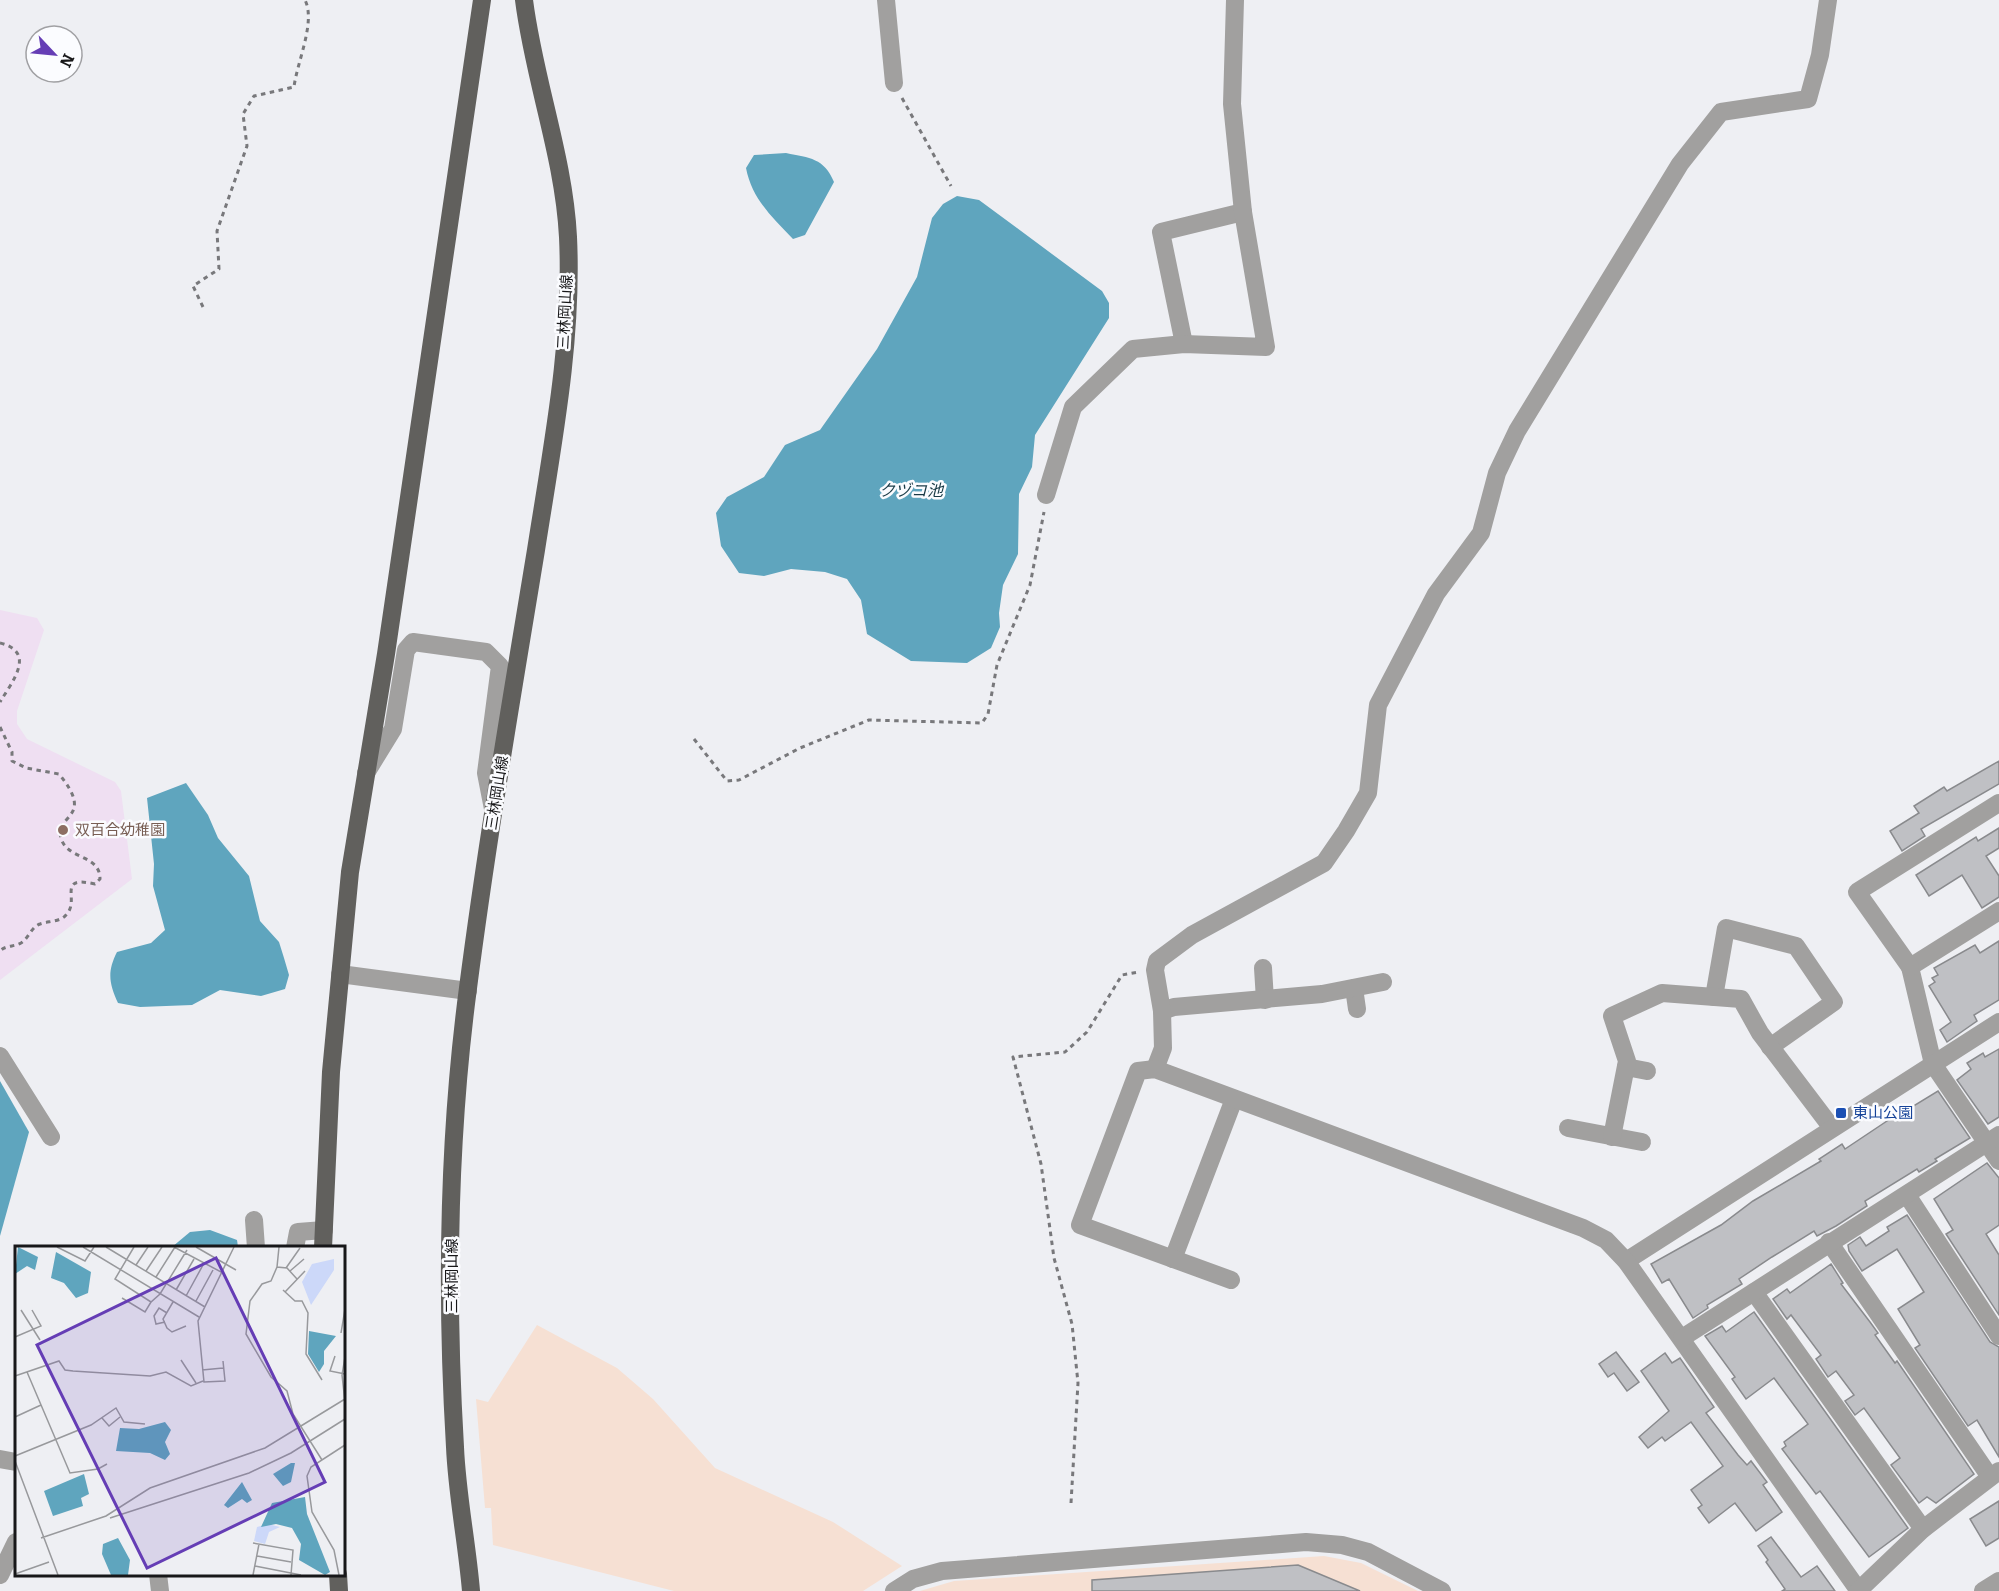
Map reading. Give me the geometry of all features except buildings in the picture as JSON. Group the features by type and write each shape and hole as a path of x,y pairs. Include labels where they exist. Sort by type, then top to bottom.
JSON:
{"main road":[{"path":"324,1239 331,1072 350,872 388,642 482,0"},
{"name":"三林岡山線","path":"471,1591 455,1449 451,1277 455,1129 468,991 494,811 555,429 568,311 568,234 554,141 531,46 524,0"},
{"path":"338,1576 339,1591"}],"street":[{"path":"886,0 894,83"},
{"path":"1046,495 1073,407 1133,349 1184,345 1266,347 1243,212 1232,104 1235,0"},
{"path":"1155,1069 1163,1048 1162,1011 1155,970 1157,961 1192,935 1324,863 1368,793 1378,705 1436,594 1482,533 1497,473 1517,431 1680,164 1721,112 1808,99 1820,55 1827,0"},
{"path":"1184,345 1161,232 1243,212"},
{"path":"365,775 393,729 406,650 413,642 486,652 500,666 486,773 494,811"},
{"path":"1999,803 1857,892 1910,967 1933,1064 1993,1138 1999,1161"},
{"path":"1910,967 1999,911"},
{"path":"1714,997 1726,928 1796,946 1834,1002 1770,1047"},
{"path":"1263,968 1265,1000"},
{"path":"340,974 468,991"},
{"path":"1162,1011 1173,1007 1265,1000 1383,982"},
{"path":"1354,988 1357,1009"},
{"path":"1612,1137 1626,1067 1624,1048 1612,1016 1662,993 1742,999 1770,1047 1832,1128"},
{"path":"1626,1261 1999,1022"},
{"path":"0,1056 51,1137"},
{"path":"1626,1067 1647,1071"},
{"path":"1231,1280 1080,1225 1138,1071 1155,1069 1583,1228 1606,1240 1626,1261 1682,1338 1858,1591 1923,1529 1994,1474 1829,1242"},
{"path":"1173,1259 1234,1099"},
{"path":"1568,1128 1642,1142"},
{"path":"1682,1338 1993,1138"},
{"path":"1906,1195 1999,1336"},
{"path":"254,1220 256,1246"},
{"path":"295,1246 298,1232 324,1239"},
{"path":"1754,1292 1923,1529"},
{"path":"0,1459 15,1462"},
{"path":"894,1591 913,1579 942,1571 1306,1542 1342,1545 1368,1552 1442,1591"},
{"path":"0,1575 15,1544"},
{"path":"158,1576 160,1591"},
{"path":"1983,1591 1999,1581"}],"path":[{"path":"203,307 193,286 219,269 217,231 247,146 243,114 254,96 294,87 297,63 310,17 305,0"},
{"path":"894,83 951,186"},
{"path":"694,739 727,781 739,780 800,748 869,720 982,723 988,714 997,665 1030,585 1046,495"},
{"path":"0,643 12,646 19,656 20,666 0,702"},
{"path":"0,726 12,752 12,761 26,768 59,774 74,795 75,809 61,831 61,839 72,852 96,865 100,879 95,884 76,882 72,886 69,913 63,918 38,924 23,942 7,946 0,951"},
{"path":"1071,1503 1078,1383 1072,1324 1054,1258 1041,1164 1013,1057 1065,1052 1087,1032 1122,975 1155,970"}],"shaded area":[{"name":"双百合幼稚園","path":"0,610 37,618 44,630 17,711 17,724 27,739 115,782 121,791 132,879 0,980"},
{"path":"537,1325 617,1368 653,1399 715,1468 833,1522 902,1566 863,1591 674,1591 493,1545 491,1508 485,1508 476,1399 488,1402"},
{"path":"1324,1556 1361,1563 1418,1591 920,1591 954,1581"}],"water":[{"path":"786,153 815,160 826,168 834,182 805,235 793,239 770,215 758,198 746,168 754,155"},
{"name":"クヅコ池","path":"957,196 979,200 1102,291 1109,303 1109,318 1035,435 1032,467 1019,494 1018,554 1003,585 999,613 1000,627 991,648 967,663 911,661 867,634 861,600 847,579 825,572 791,569 764,576 739,573 721,546 716,513 727,497 764,477 785,445 820,430 877,349 917,277 932,218 943,204"},
{"path":"186,783 208,815 218,838 249,876 260,921 279,942 289,975 285,989 261,996 220,990 192,1005 140,1007 118,1003 110,978 117,952 151,943 165,930 153,886 154,864 147,798"},
{"path":"0,1081 29,1132 0,1236"},
{"path":"210,1230 237,1240 238,1246 173,1246 190,1232"}],"place":[{"name":"双百合幼稚園","path":"63,830"},
{"name":"東山公園","path":"1841,1113"}]}
